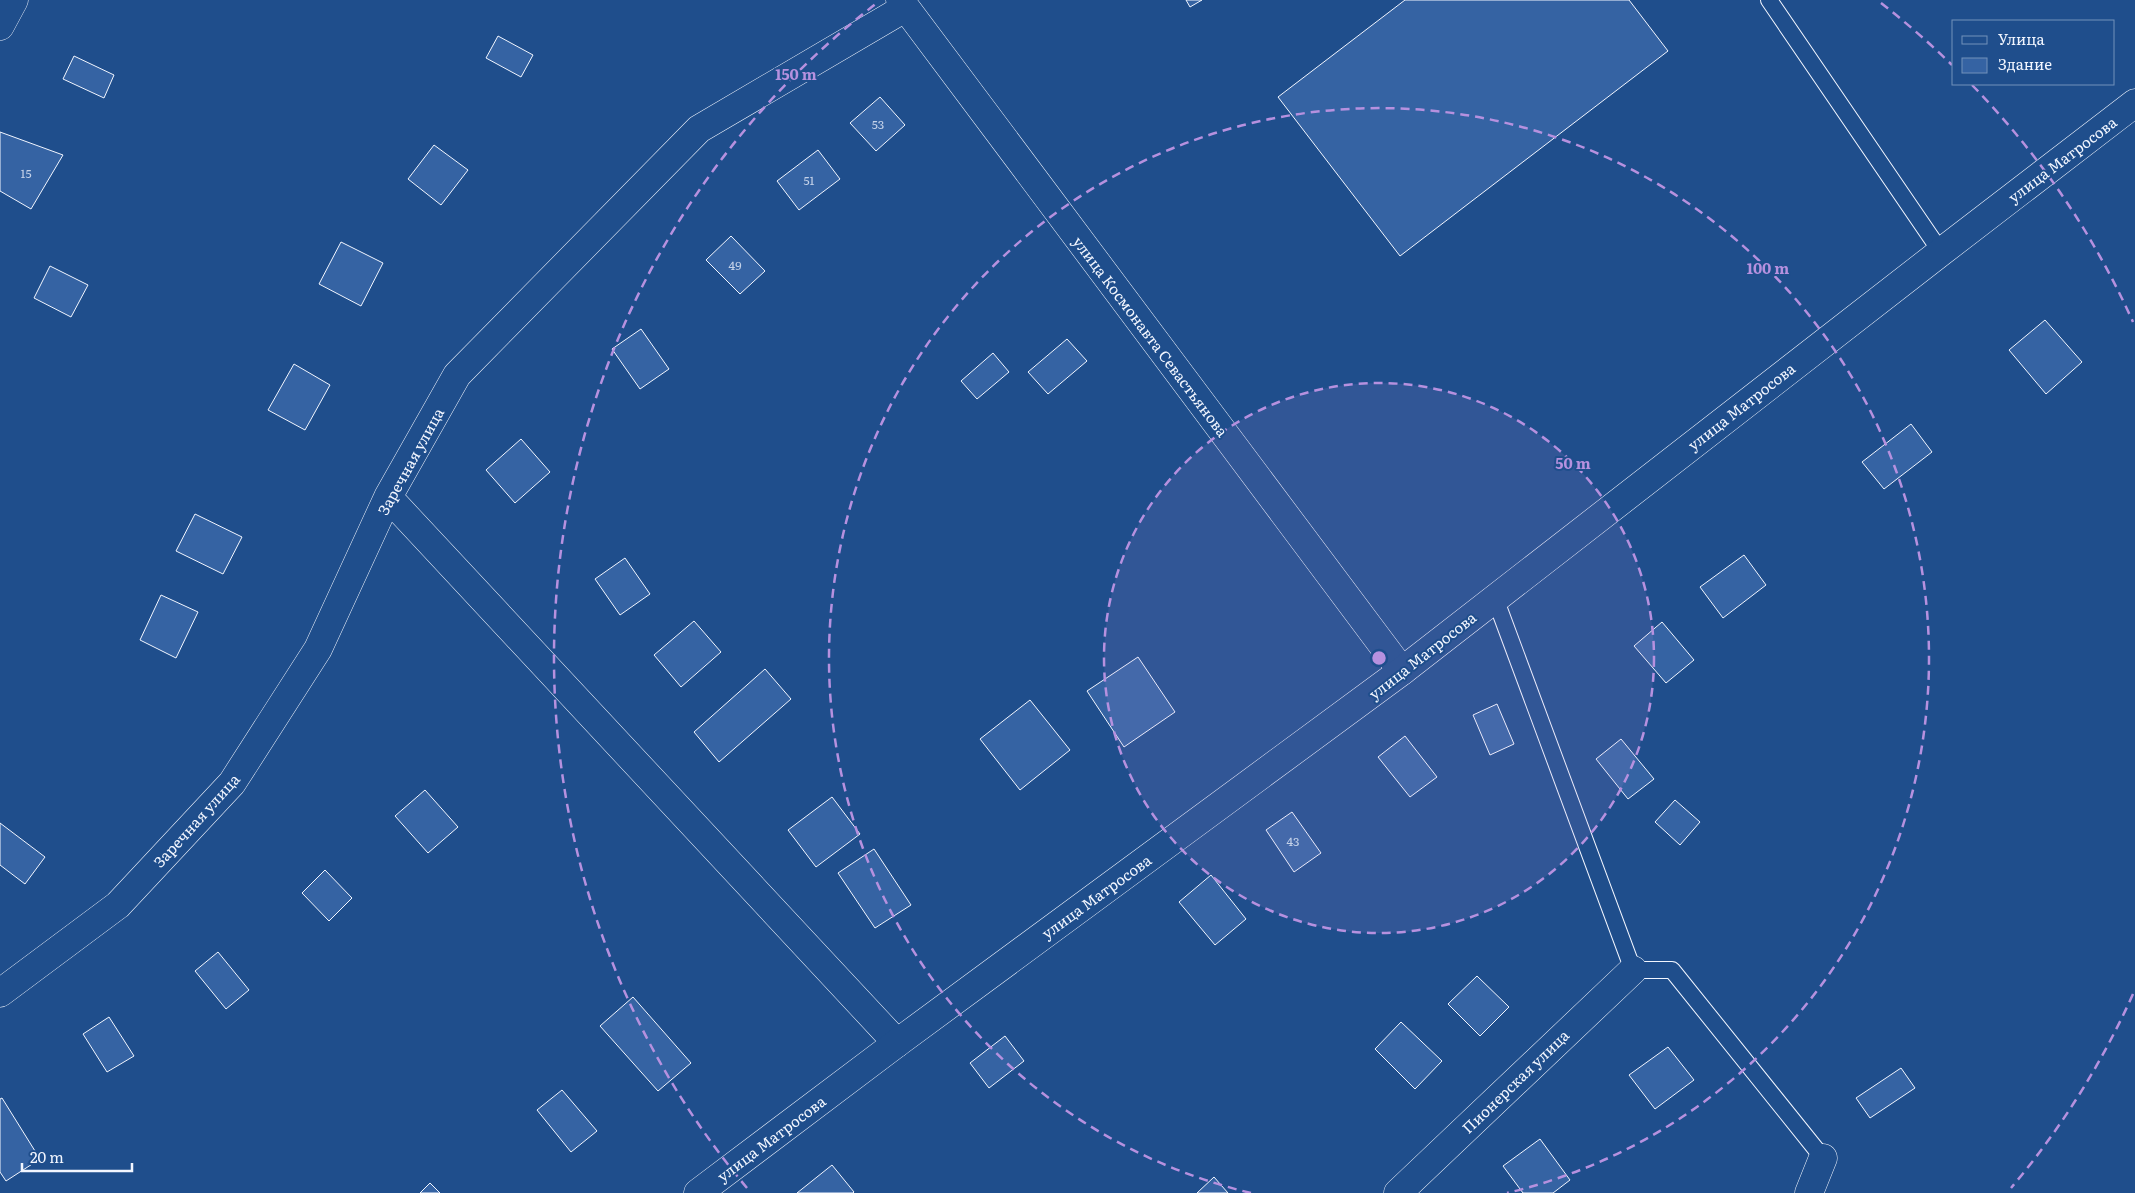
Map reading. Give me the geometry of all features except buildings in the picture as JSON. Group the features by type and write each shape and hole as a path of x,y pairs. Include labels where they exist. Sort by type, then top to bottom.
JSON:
{"street":[{"path":"0,26 14,0"},
{"name":"Заречная улица","path":"0,993 118,905 232,783 318,649 388,497 457,375 699,128 902,4"},
{"name":"улица Космонавта Севастьянова","path":"902,4 1402,671"},
{"name":"улица Матросова","path":"698,1193 897,1043 1402,671 2135,103"},
{"path":"388,497 897,1043"},
{"name":"Пионерская улица","path":"1398,1193 1632,970"},
{"path":"1809,1193 1823,1158"}],"lane":[{"path":"1769,0 1941,252"},
{"path":"1495,598 1632,970 1672,970 1823,1158"}]}
